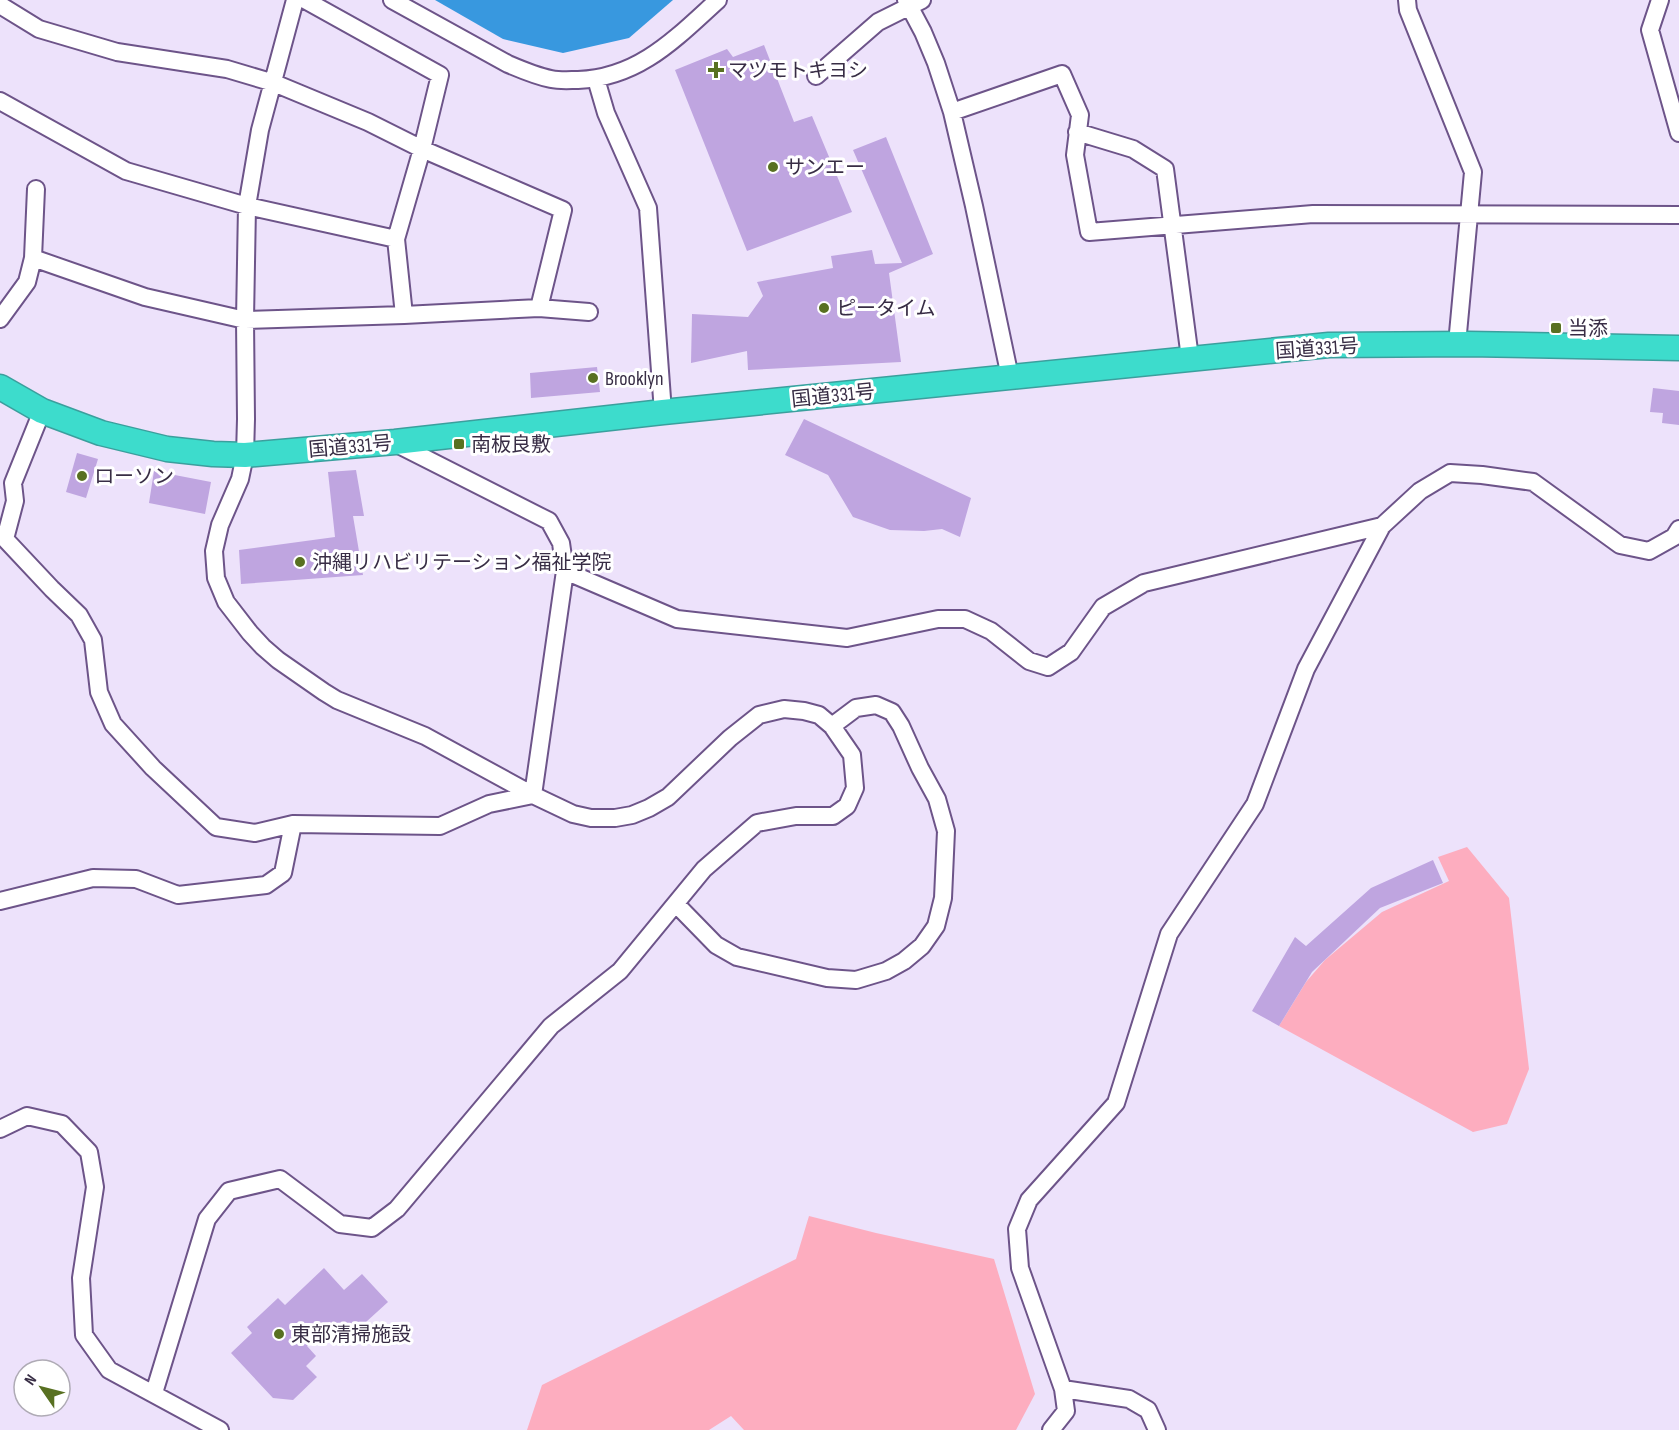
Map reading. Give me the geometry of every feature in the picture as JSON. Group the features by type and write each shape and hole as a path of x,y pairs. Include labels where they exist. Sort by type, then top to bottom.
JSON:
{"highway":[{"name":"国道331号","path":"0,387 42,411 101,433 182,451 245,455 395,442 663,412 1329,345 1457,344 1679,348"}],"street":[{"path":"154,1393 207,1219 229,1191 280,1179 340,1224 372,1228 397,1209 551,1026 620,971 705,869 757,823 796,816 833,816 847,806 855,788 852,755 832,726 819,716 804,711 784,709 759,715 730,738 668,797 649,808 632,815 615,818 591,818 573,814 533,795 440,743 324,692 278,660 250,633 222,595 216,578 214,551 218,531 240,479 245,455 248,206 260,130 296,0"},
{"path":"305,0 440,75 396,239 404,315"},
{"path":"392,0 527,72 552,80 596,79 626,70 650,58 672,42 718,0"},
{"path":"1407,0 1408,10 1473,172 1457,344"},
{"path":"1660,0 1650,30 1679,133"},
{"path":"816,76 878,22 913,2 952,112 1010,377"},
{"path":"0,5 39,29 117,52 227,69 274,83 368,122 422,149 563,210 539,308"},
{"path":"952,112 1062,74 1080,115 1075,155 1089,232 1313,214 1679,215"},
{"path":"596,79 606,113 648,208 663,412"},
{"path":"0,101 126,171 248,206 396,239"},
{"path":"1077,132 1133,149 1165,169 1190,358"},
{"path":"0,319 27,282 33,258 36,189"},
{"path":"33,258 145,297 245,320 539,308 589,312"},
{"path":"42,411 6,481 15,501 3,540 79,615 93,640 99,692 113,724 153,768 216,827 255,834 293,824 440,826 489,804 533,795"},
{"path":"395,442 549,521 561,543 566,571 533,795"},
{"path":"1051,1430 1066,1411 1063,1389 1020,1268 1017,1229 1029,1200 1116,1103 1169,934 1255,804 1306,669 1382,526 1420,491 1450,474 1482,475 1533,482 1620,545 1649,551 1674,537 1679,529"},
{"path":"566,571 677,619 847,638 938,619 965,619 991,631 1029,661 1048,667 1071,652 1103,607 1144,583 1382,526"},
{"path":"676,904 716,945 737,957 827,978 856,980 885,971 904,961 922,946 936,926 943,898 946,831 937,799 892,712 876,705 856,708 832,726"},
{"path":"0,901 93,878 136,879 178,895 266,885 283,873 293,824"},
{"path":"0,1129 27,1116 62,1124 89,1152 95,1187 81,1278 84,1335 109,1370 220,1430"},
{"path":"1063,1389 1129,1398 1148,1410 1157,1430"}],"shaded area":[{"path":"1467,847 1509,898 1529,1069 1507,1124 1473,1132 1279,1026 1306,982 1325,960 1382,912 1449,881 1438,857"},
{"path":"809,1216 994,1259 1035,1394 1016,1430 744,1430 731,1416 709,1430 527,1430 542,1385 796,1259"}],"water":[{"path":"435,0 673,0 629,38 563,53 503,39"}],"building":[{"name":"サンエー","path":"764,45 794,122 812,116 852,212 747,251 675,70 727,49 733,57"},
{"name":"ピータイム","path":"886,137 933,254 889,273 901,362 748,370 747,351 691,363 692,314 748,317 763,296 757,282 833,268 831,256 872,250 875,264 902,263 853,150"},
{"path":"597,367 600,392 531,398 530,373"},
{"path":"1653,388 1679,391 1679,425 1662,423 1663,413 1650,412"},
{"path":"804,419 971,498 960,537 942,529 890,530 853,517 828,475 785,455"},
{"name":"ローソン","path":"77,453 98,459 86,498 66,492"},
{"name":"沖縄リハビリテーション福祉学院","path":"356,470 364,516 353,516 363,575 241,584 239,550 335,537 328,472"},
{"path":"154,471 211,482 205,514 149,503"},
{"path":"1433,860 1443,883 1380,908 1312,972 1279,1026 1252,1011 1295,937 1306,946 1371,888"},
{"name":"東部清掃施設","path":"324,1268 344,1290 362,1274 388,1302 344,1342 329,1326 307,1346 316,1356 306,1366 317,1377 293,1400 273,1398 231,1353 252,1333 247,1327 278,1298 285,1305"}],"place":[{"name":"マツモトキヨシ","path":"716,70"},
{"name":"サンエー","path":"773,167"},
{"name":"ピータイム","path":"824,308"},
{"name":"当添","path":"1556,328"},
{"name":"Brooklyn","path":"593,378"},
{"name":"南板良敷","path":"459,444"},
{"name":"ローソン","path":"82,476"},
{"name":"沖縄リハビリテーション福祉学院","path":"300,562"},
{"name":"東部清掃施設","path":"279,1334"}]}
